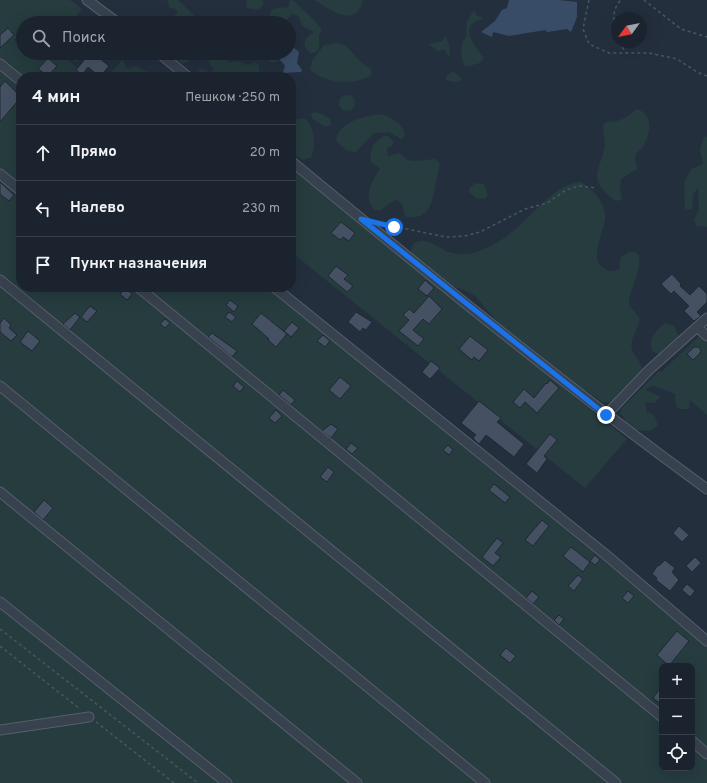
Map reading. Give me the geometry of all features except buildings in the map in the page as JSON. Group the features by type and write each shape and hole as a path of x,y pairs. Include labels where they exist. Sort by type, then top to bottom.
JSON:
{"lane":[{"path":"87,0 109,16"},
{"path":"167,60 182,72"},
{"path":"0,64 16,77"},
{"path":"296,165 441,285 606,415 707,489"},
{"path":"0,174 16,187"},
{"path":"0,280 616,783"},
{"path":"144,292 659,715"},
{"path":"280,292 605,554 707,641"},
{"path":"606,415 649,370 698,328 707,318"},
{"path":"698,328 707,336"},
{"path":"0,386 485,783"},
{"path":"0,492 357,783"},
{"path":"0,602 227,783"},
{"path":"0,730 90,717"},
{"path":"695,744 707,754"}],"path":[{"path":"589,0 583,29 589,44 609,53 649,53 677,59 697,72 707,76"},
{"path":"615,12 621,0"},
{"path":"644,0 681,29 707,37"},
{"path":"623,48 626,53"},
{"path":"380,224 446,237 464,236 480,232 525,209 547,203 566,190 579,186 597,188"},
{"path":"0,629 198,783"}],"green space":[{"path":"0,0 70,0 82,9 77,16 16,16 16,60 67,60 82,72 16,72 0,59"},
{"path":"167,0 178,0 195,16 174,16 178,12 176,9 170,8"},
{"path":"247,0 262,0 264,4 258,10 246,8"},
{"path":"290,0 294,1 315,21 322,30 319,36 319,46 316,52 310,53 304,46 306,38 314,32 302,26 298,16 292,14 290,16 270,15 272,9 281,7 288,8"},
{"path":"314,0 363,0 360,9 354,14 348,16 334,12"},
{"path":"474,10 477,16 483,17 470,26 470,37 484,58 480,63 465,67 461,56 462,43 466,37 467,21"},
{"path":"446,35 450,50 449,57 444,49 438,51 428,44 442,41"},
{"path":"338,43 348,48 360,61 371,69 372,74 358,81 341,82 324,78 310,70 312,61 324,45"},
{"path":"123,60 126,68 130,69 135,66 149,72 111,72"},
{"path":"178,60 188,60 188,62 183,64"},
{"path":"207,60 227,60 229,62 236,61 248,65 256,62 259,66 259,72 211,72 214,69"},
{"path":"270,60 277,60 277,62 270,62"},
{"path":"0,67 16,81 16,292 273,292 707,646 707,783 0,783"},
{"path":"200,68 208,72 199,72"},
{"path":"452,71 461,77 462,80 454,82 446,80 446,77"},
{"path":"347,95 353,97 355,103 353,109 347,111 341,109 339,103 341,97"},
{"path":"637,109 646,116 648,120 648,136 643,146 635,156 637,169 621,179 620,189 622,200 615,201 598,183 597,178 597,173 605,147 603,125 606,122 623,119"},
{"path":"314,112 322,114 330,119 331,125 325,127 313,119 311,114"},
{"path":"382,114 400,125 405,136 401,139 389,132 374,133 356,152 347,151 336,141 338,134 347,124 368,116"},
{"path":"304,118 308,121 314,136 314,147 311,157 303,160 296,155 297,119"},
{"path":"384,136 388,136 394,142 392,146 387,148 388,156 399,153 408,160 415,161 435,159 440,164 435,191 429,208 424,214 416,217 406,217 402,204 395,200 380,210 374,210 369,199 369,193 372,183 380,168 371,162 371,150 377,141"},
{"path":"704,136 707,137 707,227 696,226 694,220 699,209 698,188 693,194 692,209 685,210 684,183 691,169 703,164 700,150"},
{"path":"296,172 627,439 585,488 296,256"},
{"path":"581,182 596,195 604,208 605,220 597,252 597,259 600,265 608,271 614,271 619,269 621,257 629,252 635,252 639,255 637,276 630,295 629,303 640,319 631,345 642,369 624,392 612,402 603,402 557,371 507,333 475,296 462,289 452,286 415,257 411,252 413,244 418,241 428,242 456,254 471,253 482,250 494,245 510,234 557,191 573,183"},
{"path":"476,183 484,184 488,195 485,199 476,198 469,192 470,187"},
{"path":"666,323 674,326 680,338 661,354 655,353 651,345 652,340 657,330"},
{"path":"707,329 707,415 690,400 689,409 680,409 676,406 675,394 654,386 645,389 660,397 655,403 645,402 647,412 654,415 658,425 650,431 631,430 625,423 625,418 620,413 622,408 659,371 661,372"}],"water":[{"path":"509,0 559,0 577,2 577,17 571,32 567,29 547,32 545,30 509,36 493,32 492,37 481,32 495,21 502,10 507,8"},
{"path":"296,50 299,52 297,63 302,70 301,72 283,72 285,66 280,60 296,60"}],"route":[{"path":"394,227 361,219 441,285 606,415"}]}
